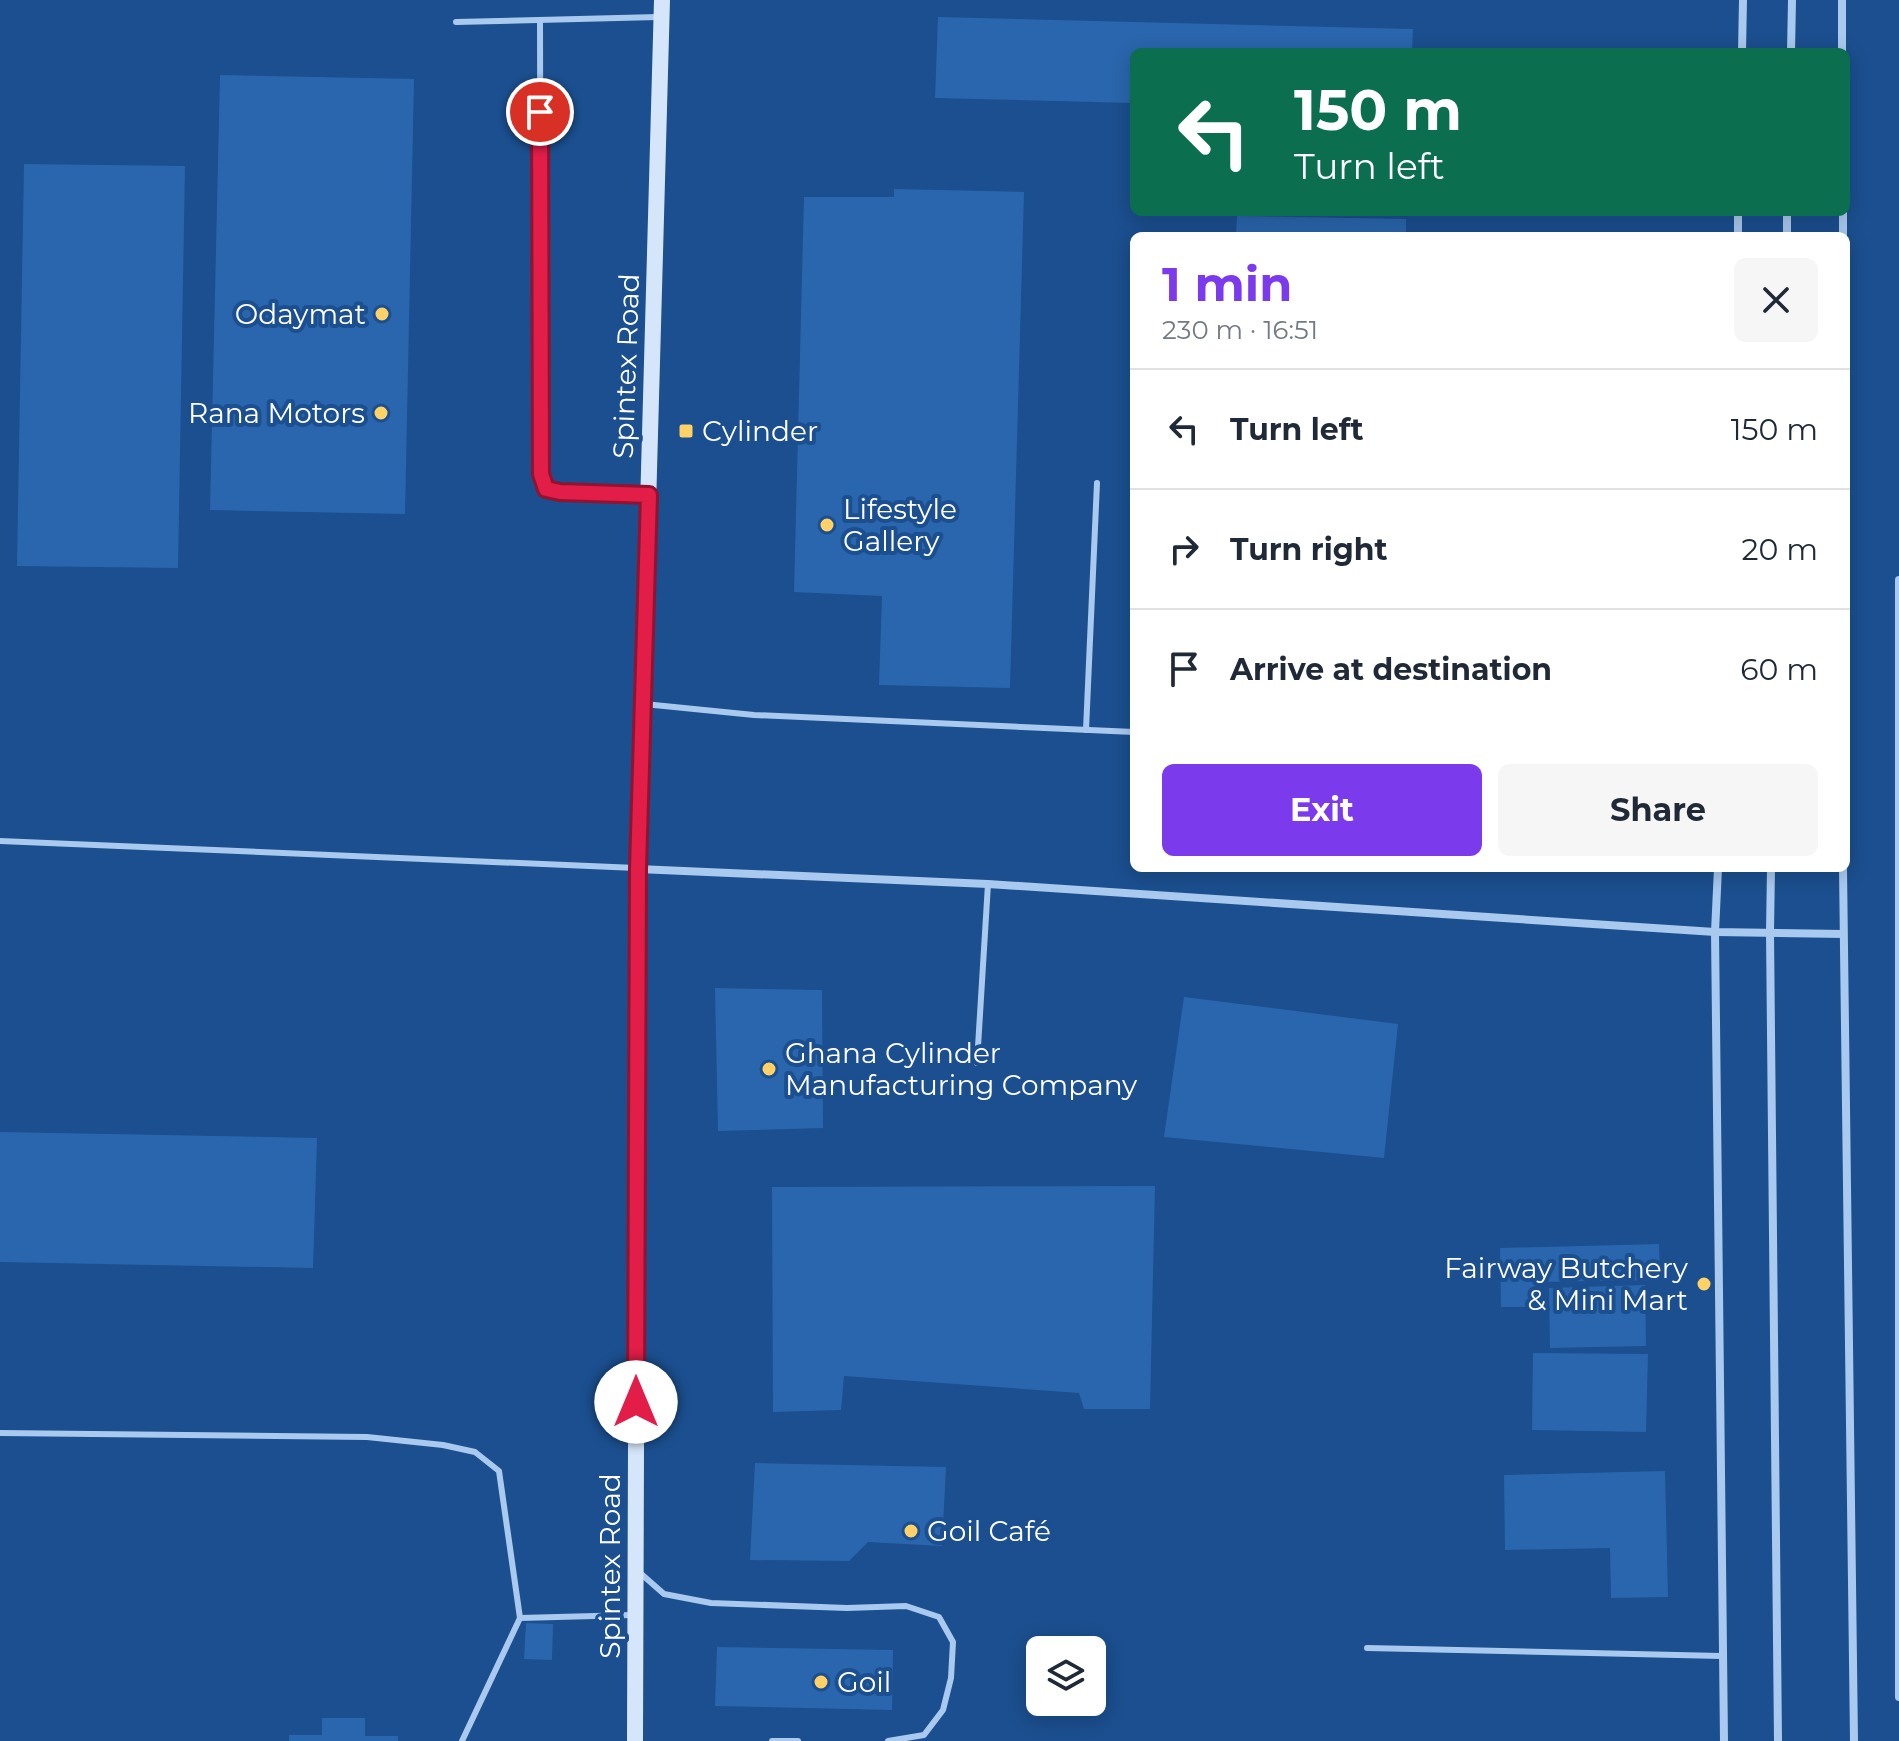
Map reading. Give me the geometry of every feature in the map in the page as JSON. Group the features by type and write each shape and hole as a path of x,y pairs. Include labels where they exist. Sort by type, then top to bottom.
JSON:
{"main road":[{"name":"Spintex Road","path":"635,1741 638,869 662,0"}],"street":[{"path":"1742,48 1743,0"},
{"path":"1791,48 1792,0"},
{"path":"1842,0 1842,48"},
{"path":"1899,580 1899,1697"},
{"path":"638,869 988,884 1715,932 1843,934"},
{"path":"1718,872 1715,932 1724,1741"},
{"path":"1771,872 1778,1741"},
{"path":"1843,872 1854,1741"}],"lane":[{"path":"456,22 662,17"},
{"path":"540,21 541,474 546,489 560,492 649,495"},
{"path":"1086,730 1097,483"},
{"path":"644,704 754,715 1130,732"},
{"path":"0,841 638,869"},
{"path":"977,1063 988,884"},
{"path":"0,1433 367,1437 443,1445 475,1452 499,1471 520,1618 462,1741"},
{"path":"636,1570 664,1594 711,1603 847,1608 906,1606 939,1617 953,1642 951,1678 943,1710 924,1735 888,1741"},
{"path":"520,1618 636,1614"},
{"path":"1367,1648 1721,1656"},
{"path":"772,1741 798,1741"}],"building":[{"path":"938,17 1413,29 1412,48 1130,48 1130,103 935,98"},
{"path":"220,75 414,79 405,514 210,510"},
{"path":"24,164 185,166 178,568 17,566"},
{"path":"894,189 1024,192 1010,688 879,685 882,596 794,592 804,197 894,197"},
{"path":"1237,216 1406,219 1406,232 1236,232"},
{"path":"715,988 822,990 823,1128 718,1131"},
{"path":"1184,997 1398,1024 1384,1158 1164,1137"},
{"path":"0,1132 317,1138 313,1268 0,1262"},
{"path":"1155,1186 1150,1409 1084,1409 1079,1393 844,1376 841,1410 773,1412 772,1187"},
{"path":"1659,1244 1660,1280 1540,1282 1540,1307 1501,1307 1500,1248"},
{"path":"1645,1285 1646,1346 1550,1348 1549,1288"},
{"path":"1533,1353 1648,1354 1646,1432 1532,1430"},
{"path":"755,1463 946,1467 942,1546 868,1542 849,1561 750,1560"},
{"path":"1665,1471 1668,1597 1611,1598 1610,1548 1505,1550 1504,1475"},
{"path":"526,1623 553,1624 552,1660 524,1659"},
{"path":"717,1647 893,1650 892,1710 715,1706"},
{"path":"322,1718 365,1718 365,1736 398,1736 398,1741 289,1741 289,1735 322,1735"}],"place":[{"name":"Odaymat","path":"382,314"},
{"name":"Rana Motors","path":"381,413"},
{"name":"Cylinder","path":"686,431"},
{"name":"Lifestyle Gallery","path":"827,525"},
{"name":"Ghana Cylinder Manufacturing Company","path":"769,1069"},
{"name":"Fairway Butchery & Mini Mart","path":"1704,1284"},
{"name":"Goil Café","path":"911,1531"},
{"name":"Goil","path":"821,1682"}],"route":[{"path":"540,112 541,474 546,489 560,492 649,495 638,869 636,1402"}]}
